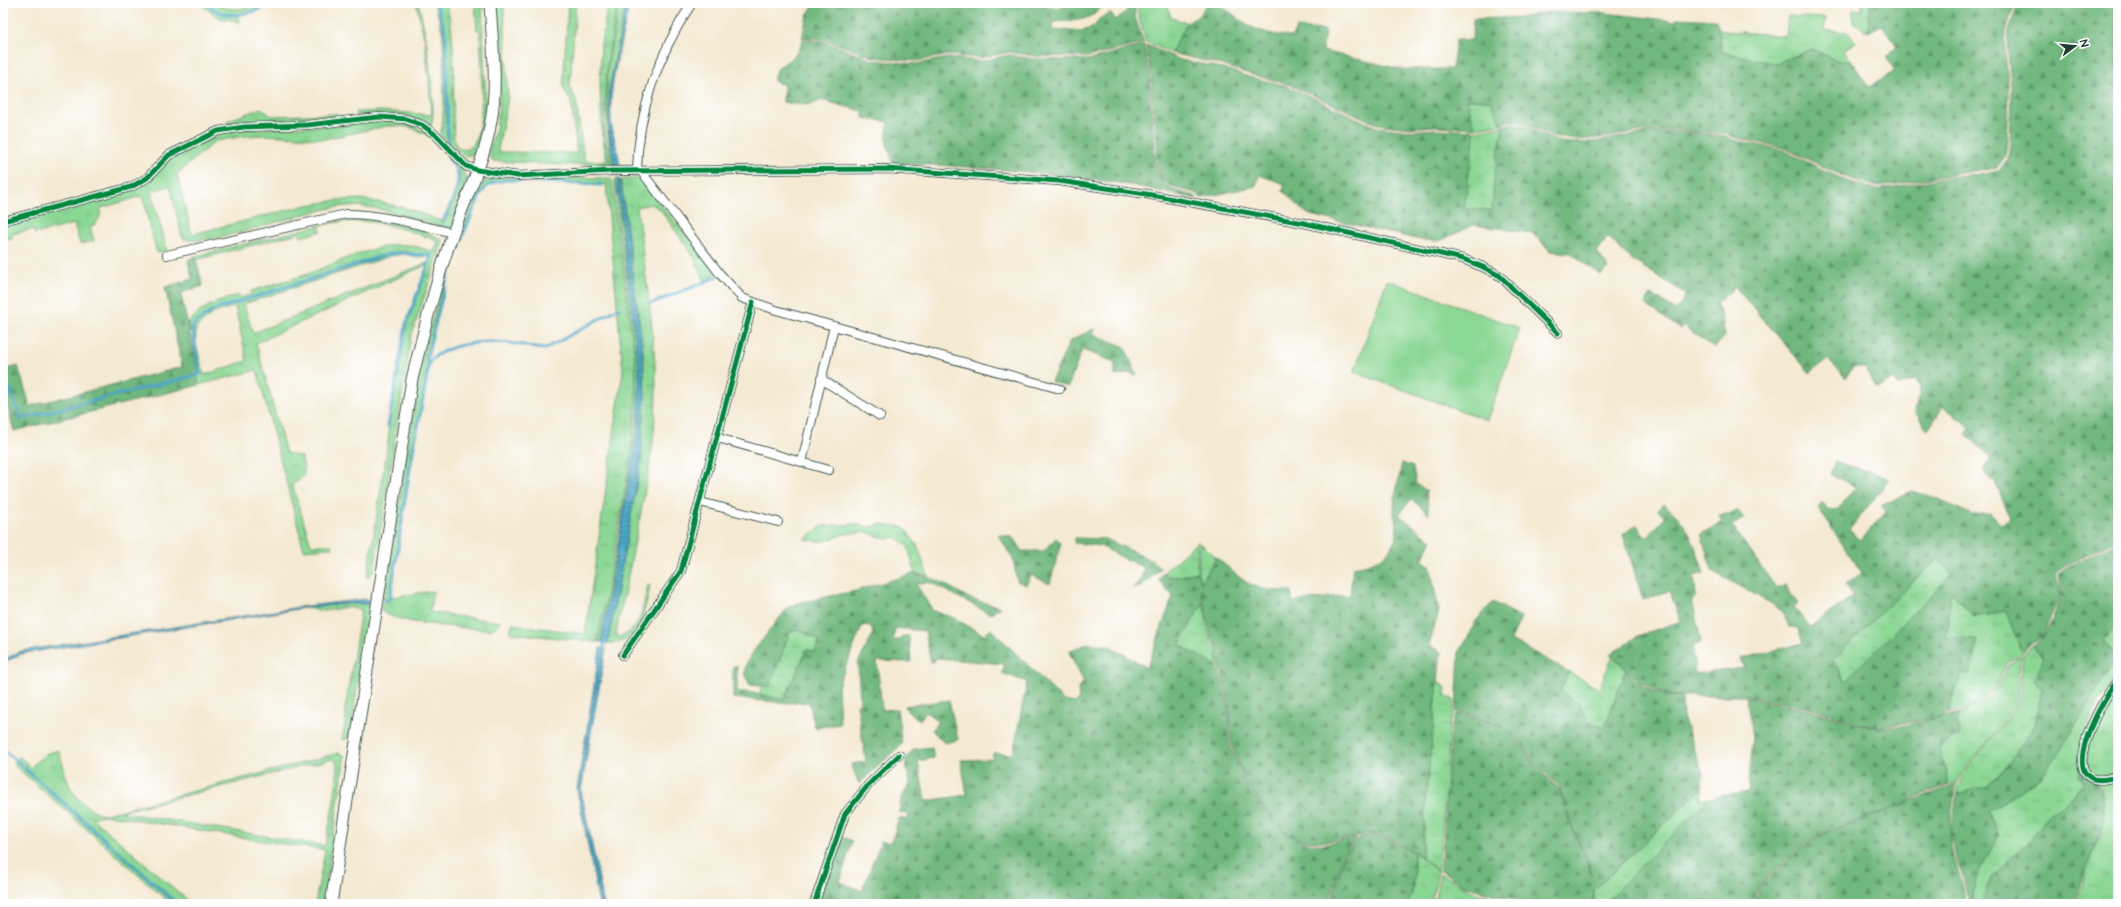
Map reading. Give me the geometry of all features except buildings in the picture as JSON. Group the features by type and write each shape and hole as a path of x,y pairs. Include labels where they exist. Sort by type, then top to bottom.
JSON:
{"main road":[{"path":"331,904 412,379 424,326 453,233 477,170 487,138 493,106 490,3"}],"street":[{"path":"692,3 672,36 659,65 642,119 639,171 720,274 742,298 834,326 1060,389"},
{"path":"3,220 131,187 146,178 169,155 218,131 244,127 307,125 379,117 406,119 422,125 436,135 466,166 477,170 518,176 639,171 887,169 1060,181 1146,194 1332,229 1463,259 1483,266 1500,276 1558,333"},
{"path":"167,256 346,214 385,218 453,233"},
{"path":"623,655 681,571 718,438 753,302"},
{"path":"802,462 834,326"},
{"path":"821,379 880,416"},
{"path":"718,438 829,470"},
{"path":"700,502 778,522"},
{"path":"2118,680 2110,689 2098,710 2087,738 2082,764 2083,770 2092,778 2118,778"},
{"path":"814,904 845,814 869,784 899,755"}],"green space":[{"path":"199,3 207,5 224,14 238,15 240,22 220,18"},
{"path":"206,3 235,9 270,3 254,10 228,14 214,9"},
{"path":"416,3 418,3 421,13 430,66 433,103 433,117 431,126 414,119 404,117 385,115 356,116 355,112 382,111 432,115 425,41"},
{"path":"433,3 435,3 441,19 446,53 447,141 440,135 443,118 443,39 440,20"},
{"path":"437,3 446,3 452,36 454,71 454,139 457,147 468,149 475,140 480,123 482,80 480,31 477,30 475,3 482,3 486,105 479,141 474,154 464,156 449,143 446,39 444,26"},
{"path":"495,3 504,3 508,97 498,150 500,152 577,153 571,102 563,87 568,3 576,3 570,87 576,99 584,161 607,161 602,135 600,87 601,43 608,3 617,3 607,66 605,110 605,134 610,164 561,165 492,161 490,157 490,147 497,123 499,93 499,63"},
{"path":"618,3 626,3 609,91 609,134 614,165 611,164 607,116 607,91 608,67"},
{"path":"815,3 1027,3 1061,8 1067,3 1103,3 1094,14 1088,17 1053,22 1052,30 1082,31 1094,27 1099,19 1111,13 1116,20 1135,3 1135,17 1144,43 1088,57 1034,56 1009,52 981,58 948,55 916,61 873,57 823,39 802,38 807,15"},
{"path":"1138,3 1166,3 1171,17 1187,23 1171,53 1146,42 1138,14"},
{"path":"1207,3 1214,4 1228,10 1245,23 1256,29 1274,34 1292,37 1296,28 1325,30 1323,51 1400,69 1452,69 1456,40 1472,40 1473,19 1524,17 1550,12 1605,13 1676,21 1677,18 1717,20 1722,52 1777,64 1812,49 1836,60 1852,62 1869,87 1895,71 1886,57 1897,46 1882,25 1868,32 1870,3 2015,3 2006,30 2005,51 2009,96 2005,158 1997,167 1878,187 1845,177 1784,148 1733,137 1727,133 1673,130 1632,132 1608,137 1576,140 1552,137 1520,121 1508,121 1502,124 1490,100 1467,99 1475,128 1435,126 1409,128 1377,124 1288,84 1222,65 1171,53 1187,23 1200,15"},
{"path":"1862,3 1870,3 1868,32 1853,22 1853,9 1862,10"},
{"path":"2018,3 2118,3 2118,539 2065,565 2056,572 2059,590 2056,604 2043,635 2022,653 2006,611 1974,617 1951,592 1946,638 1978,640 1969,675 1961,674 1948,713 1935,718 1879,727 1864,725 1818,710 1749,696 1672,696 1659,692 1640,682 1611,654 1638,636 1681,621 1669,591 1643,600 1623,534 1637,525 1646,538 1665,518 1658,510 1663,504 1672,511 1690,534 1704,573 1694,576 1696,596 1692,600 1701,642 1693,647 1695,674 1744,668 1740,659 1803,643 1798,628 1789,627 1783,612 1774,605 1712,571 1701,534 1722,522 1719,516 1738,511 1744,518 1732,526 1777,589 1785,585 1798,604 1794,608 1810,627 1853,596 1846,584 1862,573 1818,508 1822,502 1829,510 1838,509 1856,487 1830,474 1835,462 1880,474 1889,480 1849,530 1861,540 1886,511 1881,506 1911,491 1934,497 1972,515 1990,513 2001,524 2010,518 1996,484 1983,470 1991,458 1966,434 1971,428 1943,407 1928,430 1915,412 1920,388 1916,380 1899,386 1894,379 1877,388 1864,367 1853,367 1846,378 1827,359 1810,373 1735,287 1716,304 1722,317 1725,336 1714,348 1684,326 1680,329 1645,304 1651,294 1676,311 1686,294 1629,258 1608,237 1597,252 1609,268 1600,275 1571,253 1550,251 1532,233 1474,225 1439,241 1421,240 1310,215 1301,209 1283,191 1285,184 1259,175 1256,186 1201,198 1197,193 1174,188 1162,181 1156,157 1158,147 1152,101 1152,82 1146,45 1181,60 1222,68 1252,78 1287,86 1376,127 1409,131 1435,129 1475,131 1464,209 1492,210 1494,179 1503,126 1510,124 1525,126 1555,140 1571,143 1597,141 1655,132 1703,133 1726,136 1733,140 1783,150 1844,180 1877,190 1999,170 2008,160 2010,142 2012,96 2008,51 2009,30","holes":["1937,558 1952,574 1845,681 1833,660"]},
{"path":"1788,16 1826,18 1824,30 1848,32 1855,42 1844,50 1852,62 1836,60 1812,49 1777,64 1721,52 1718,30 1786,36"},
{"path":"803,40 823,41 872,60 916,64 948,58 981,61 1009,55 1033,59 1089,60 1144,45 1150,80 1150,100 1155,145 1154,158 1161,182 1172,190 1195,196 1197,199 1128,185 1078,177 999,169 893,163 886,140 889,122 863,118 863,111 821,100 807,105 783,102 784,85 774,81 775,72 780,66 795,55"},
{"path":"1466,99 1491,100 1502,124 1475,128"},
{"path":"261,108 271,116 337,114 338,118 245,123 229,127 227,121"},
{"path":"374,120 393,121 407,124 420,129 435,139 412,128 387,126 325,139 267,135 246,136 215,141 177,174 191,231 193,234 307,205 339,200 361,199 403,207 444,223 457,194 460,178 459,170 456,164 446,154 443,147 460,165 467,179 452,227 450,229 374,208 349,206 315,212 229,235 199,240 188,240 182,237 170,186 151,191 167,250 157,253 142,196 101,208 98,219 95,224 90,227 94,241 80,244 74,224 35,234 33,229 12,234 12,238 3,240 3,223 150,179 176,154 232,130 344,125"},
{"path":"1503,126 1494,179 1492,211 1464,209 1475,131"},
{"path":"500,177 611,178 635,361 636,398 632,449 605,605 597,642 510,633 512,624 585,634 623,371 606,184 502,180 491,183 482,190 450,262 478,188 485,181"},
{"path":"616,178 620,179 617,181 617,185 639,367 639,425 601,642 598,642 619,537 636,425 636,361 614,182"},
{"path":"636,178 642,181 716,272 715,276 704,280 694,257 660,209 651,204 637,207 653,340 656,402 649,471 616,632 618,637 632,630 637,623 643,608 648,584 650,585 643,615 634,632 627,639 619,642 608,643 641,460 645,399 644,360 621,180"},
{"path":"349,218 398,224 425,232 443,241 411,337 374,571 367,578 389,435 388,426 407,324 428,264 256,343 286,453 302,457 304,468 303,477 292,484 311,545 332,545 333,548 304,550 257,370 199,385 197,376 200,375 193,328 191,333 188,323 205,308 239,295 240,298 252,294 251,291 305,275 357,254 391,245 411,245 434,252 437,244 436,240 392,226 364,221 350,221 319,226 321,231 301,237 299,233 196,260 195,256","holes":["405,251 416,254 431,255 429,262 253,333 244,304 391,256 403,254 417,257 430,256 419,256 405,253 389,255 215,310 196,323 193,328 195,323 214,309 389,253","235,306 247,361 204,375 196,344 196,328 212,314"]},
{"path":"195,256 203,286 184,292 181,295 199,374 21,419 12,390 6,386 3,387 3,370 18,366 30,406 182,367 165,287 192,279 188,260"},
{"path":"450,264 426,356 427,368 389,600 384,599 422,358 440,293"},
{"path":"1387,280 1520,328 1487,420 1354,372"},
{"path":"1095,328 1093,334 1125,347 1137,375 1129,373 1115,376 1115,362 1082,350 1068,387 1051,382 1070,341"},
{"path":"197,376 199,385 14,431 3,389 6,388 10,390 20,420"},
{"path":"1402,463 1413,467 1416,484 1426,490 1429,514 1411,499 1399,515 1432,540 1422,559 1430,566 1439,611 1429,645 1441,652 1426,795 1422,857 1397,842 1376,834 1368,833 1339,840 1319,842 1300,839 1291,835 1305,842 1318,844 1333,843 1357,838 1343,855 1329,904 828,904 827,900 819,899 840,836 852,841 840,882 862,891 881,841 891,843 899,818 908,820 909,815 899,812 901,799 910,783 905,759 914,749 932,747 934,758 918,761 925,801 967,795 961,760 993,759 993,753 1013,754 1027,682 1002,673 1005,664 936,658 934,662 931,662 925,631 895,628 893,640 900,640 902,636 909,636 911,662 877,661 882,710 897,709 902,744 859,784 851,764 866,762 857,704 860,704 858,663 873,634 871,627 867,625 862,626 838,686 840,724 815,728 809,702 786,703 733,698 733,666 737,666 737,691 784,700 807,649 815,652 819,640 800,630 790,631 770,687 750,685 745,676 745,666 752,653 788,607 802,602 855,591 915,573 937,580 971,599 1000,607 990,614 934,584 926,582 916,584 933,611 952,617 984,635 991,629 1064,701 1076,703 1079,698 1078,687 1084,682 1069,652 1088,643 1110,646 1147,668 1173,596 1158,580 1163,573 1175,577 1197,572 1201,583 1216,557 1249,584 1266,590 1291,591 1293,602 1350,595 1353,567 1374,562 1385,555 1393,544 1397,534 1394,515 1396,494","holes":["1201,588 1211,636 1218,649 1218,658 1231,714 1230,733 1233,751 1244,774 1245,781 1280,827 1274,822 1243,781 1243,774 1231,751 1228,733 1230,714 1218,667 1179,645 1203,602"]},
{"path":"854,524 870,527 881,524 904,527 917,545 928,576 915,573 908,546 895,537 886,539 865,532 844,534 823,542 804,539 823,526"},
{"path":"998,535 1013,538 1018,543 1021,551 1044,551 1056,538 1061,543 1050,584 1031,575 1026,585 1017,581 1013,559"},
{"path":"1075,538 1106,539 1151,560 1161,568 1142,586 1133,589 1141,578 1144,568 1100,546 1074,543"},
{"path":"1198,541 1197,572 1175,577 1163,573"},
{"path":"2118,542 2118,626 2104,640 2112,651 2118,655 2061,750 2040,777 1988,812 1999,836 1976,879 1973,888 1973,904 1969,904 1963,875 1956,859 1951,832 1957,794 1985,786 2005,768 2035,725 2042,690 2034,680 2043,659 2033,647 2046,632 2055,613 2060,593 2059,573 2066,567"},
{"path":"1200,543 1216,557 1200,583 1198,572"},
{"path":"1938,558 1952,574 1846,681 1832,660"},
{"path":"433,591 430,612 500,622 499,625 490,630 414,622 387,615 381,610 383,600 389,602 391,597"},
{"path":"1951,591 1974,617 2006,611 2022,653 2008,662 1995,688 1988,695 1971,708 1948,713 1961,674 1969,675 1946,638"},
{"path":"1203,602 1209,636 1216,650 1218,667 1179,645"},
{"path":"1493,602 1521,617 1511,640 1569,672 1560,691 1580,705 1589,722 1605,727 1626,669 1637,681 1650,690 1674,697 1682,697 1683,717 1703,774 1702,788 1594,890 1594,899 1583,904 1534,904 1481,891 1461,884 1441,871 1452,726 1456,714 1497,724 1522,747 1535,767 1556,786 1562,798 1558,785 1536,766 1523,746 1497,723 1456,712 1459,651 1471,632 1474,623","holes":["1564,804 1572,826 1587,858 1591,876 1586,859 1571,826"]},
{"path":"342,604 371,604 349,738 342,740 346,717 345,709 361,610 347,607 324,611 304,608"},
{"path":"2118,626 2118,673 2096,706 2081,753 2080,774 2084,783 2061,807 2052,812 2030,839 1993,877 1981,904 1973,904 1973,888 1976,879 1998,836 1988,812 2040,777 2061,750 2117,655 2104,640"},
{"path":"800,630 819,640 815,652 807,649 784,700 759,694 762,686 770,686 790,631"},
{"path":"2033,647 2044,659 2034,680 2042,690 2035,725 2005,768 1985,786 1957,794 1961,781 1967,770 2001,728 2016,706 2020,694 2024,654"},
{"path":"2022,655 2018,693 2008,715 1971,762 1958,782 1948,785 1947,775 1940,750 1941,745 1958,736 1959,729 1956,725 1960,713 1985,701 2000,683 2011,663"},
{"path":"1612,657 1626,669 1605,728 1589,722 1580,705 1560,691 1569,672 1599,689"},
{"path":"1438,681 1446,688 1445,695 1454,700 1454,712 1450,724 1446,790 1438,871 1422,857 1426,795"},
{"path":"2118,682 2118,776 2092,777 2083,764 2099,710"},
{"path":"1746,697 1818,712 1863,726 1879,728 1902,726 1960,713 1956,725 1960,734 1941,745 1940,750 1947,775 1948,785 1919,796 1899,806 1818,835 1804,844 1761,882 1752,904 1603,904 1709,798 1748,792 1753,736"},
{"path":"949,700 958,740 944,743 932,730 938,721 926,712 920,720 908,712 905,706"},
{"path":"59,750 68,781 76,796 91,809 102,815 92,818 192,904 179,904 16,759 20,757 31,767 45,754"},
{"path":"339,753 345,756 323,904 315,904 325,850 102,815","holes":["332,759 335,760 337,766 336,788 325,846 120,812"]},
{"path":"15,761 175,904 171,904 13,764"},
{"path":"2079,764 2097,782 2103,797 2104,812 2101,828 2079,889 2076,904 1981,904 1993,877 2030,839 2052,812 2061,807 2084,783 2080,775"},
{"path":"2118,780 2118,904 2077,904 2087,869 2101,834 2105,803 2100,782"},
{"path":"1957,784 1953,803 1950,832 1954,860 1964,892 1964,904 1754,904 1762,883 1805,845 1819,836"},
{"path":"1702,788 1701,800 1709,798 1603,904 1586,904 1595,900 1594,890"},
{"path":"1371,834 1387,839 1414,852 1414,887 1408,904 1331,904 1344,856 1359,838"},
{"path":"1414,852 1438,872 1431,904 1408,904 1414,887"},
{"path":"1440,874 1478,894 1520,904 1434,904"}],"water":[{"path":"626,3 629,3 612,89 611,118 620,165 614,165 609,134 609,91"},
{"path":"620,179 642,344 645,399 641,460 608,643 601,642 639,425 639,367 617,185 617,181"},
{"path":"366,599 369,600 371,604 342,604 304,608 21,654 3,663 3,660 21,651 306,606"},
{"path":"600,648 606,649 581,790 604,904 599,904 577,789"}],"waterway":[{"path":"205,3 214,10 230,15 255,11 271,3"},
{"path":"436,3 444,26 446,39 448,144"},
{"path":"442,223 453,199 458,181 454,166 448,159"},
{"path":"428,367 427,356 451,263 479,198 486,187 496,182 508,180 602,185"},
{"path":"3,388 6,387 11,390 20,419 200,374 192,328 195,323 214,310 389,254 429,254 431,255 429,262 406,324 388,426"},
{"path":"650,304 717,277"},
{"path":"384,600 390,600 410,468 430,361 438,354 448,349 483,342 506,343 545,349 619,308"},
{"path":"603,651 605,639"},
{"path":"3,749 177,904"}],"cycle path":[{"path":"3,221 131,187 147,178 169,155 218,131 244,127 307,125 379,117 406,119 422,125 436,135 466,166 477,170 518,176 612,171 887,169 1059,181 1146,194 1304,223 1463,259 1500,276 1558,333"},
{"path":"623,655 681,571 753,302"},
{"path":"2118,680 2105,700 2090,729 2082,759 2084,770 2091,778 2101,780 2118,777"},
{"path":"814,904 845,814 869,784 899,755"}]}
